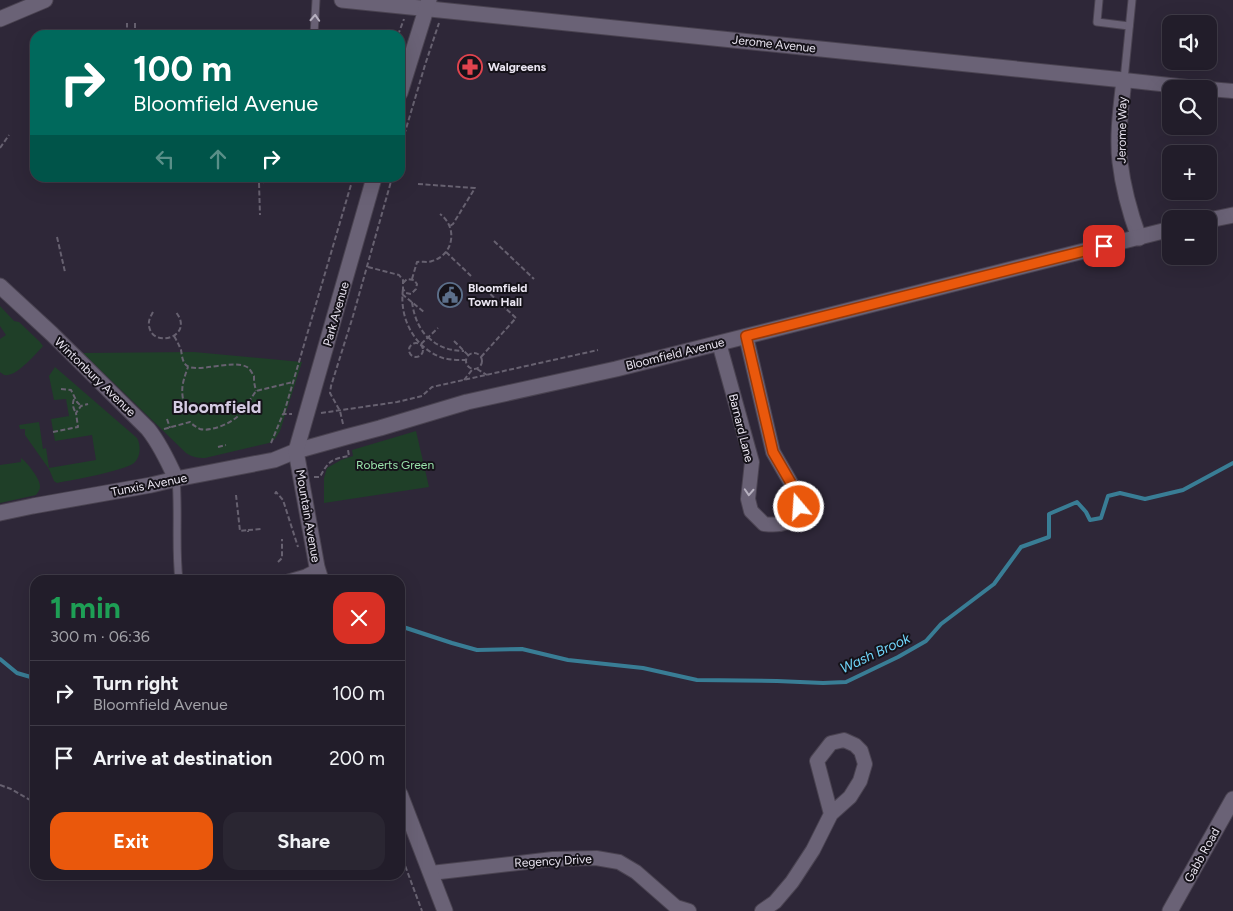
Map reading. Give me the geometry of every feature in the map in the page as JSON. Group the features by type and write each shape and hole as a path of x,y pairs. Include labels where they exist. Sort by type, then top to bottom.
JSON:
{"main road":[{"path":"0,19 46,0"},
{"name":"Jerome Avenue","path":"342,0 428,4 443,10 1124,80"},
{"path":"405,77 428,4"},
{"name":"Jerome Way","path":"1124,80 1119,126 1120,162 1131,216 1139,238"},
{"name":"Park Avenue","path":"296,451 373,182"},
{"path":"1217,218 1233,215"},
{"name":"Bloomfield Avenue","path":"296,451 473,401 719,344 1162,232"},
{"name":"Wintonbury Avenue","path":"0,286 148,429 164,452 176,479"},
{"name":"Tunxis Avenue","path":"0,513 274,460 296,451"},
{"name":"Mountain Avenue","path":"296,451 314,573"},
{"name":"Gabb Road","path":"1170,911 1233,798"},
{"path":"405,807 445,911"}],"street":[{"name":"Jerome Avenue","path":"1124,80 1162,84"},
{"name":"Jerome Avenue","path":"1217,90 1233,92"},
{"name":"Barnard Lane","path":"719,344 752,462 748,499 751,511 764,524 779,525 789,521 799,507 795,490 773,452 746,336"},
{"path":"762,911 775,902 792,882 813,850 832,814 850,796 860,781 865,764 861,751 855,745 844,740 831,743 817,761 832,814"},
{"name":"Regency Drive","path":"431,873 553,859 596,858 619,862 636,872 676,907 689,911"}],"lane":[{"path":"314,30 316,0"},
{"path":"1099,0 1097,22 1129,26"},
{"path":"1124,80 1132,0"},
{"path":"176,479 178,575"}],"path":[{"path":"405,132 443,10"},
{"path":"127,23 127,30"},
{"path":"135,23 135,30"},
{"path":"0,148 9,135"},
{"path":"271,444 293,382 352,182"},
{"path":"314,477 320,477 330,461 349,456 340,411 330,393 331,386 391,182"},
{"path":"260,183 260,215"},
{"path":"418,184 476,188 450,226"},
{"path":"412,279 417,262 433,261 442,256 451,242 452,235 449,222 440,214"},
{"path":"57,237 65,272"},
{"path":"494,241 534,279"},
{"path":"446,252 471,276"},
{"path":"366,266 399,275 402,278 402,306 408,328 428,351 444,358 466,360"},
{"path":"403,283 407,279 412,279"},
{"path":"403,290 408,294 415,291 417,284 412,279"},
{"path":"480,357 516,318 487,291"},
{"path":"402,294 424,312"},
{"path":"412,302 416,320 422,332 442,347 464,351"},
{"path":"154,312 149,320 149,326 154,335 163,339 174,336 179,330 180,319 176,312"},
{"path":"421,344 438,328"},
{"path":"174,336 188,367"},
{"path":"454,341 469,356"},
{"path":"414,342 421,344 424,348 422,355 417,357 411,355 410,345 414,342"},
{"path":"283,414 340,411 397,402 422,396 432,387 598,350"},
{"path":"466,360 471,354 476,354 480,357 482,364 477,369"},
{"path":"466,360 468,367 477,369 487,375"},
{"path":"188,367 236,364 246,366 254,376 256,391"},
{"path":"187,413 182,396 182,387 188,367"},
{"path":"464,380 473,369"},
{"path":"162,430 190,422 196,427 205,430 229,423 238,417 256,391 293,382"},
{"path":"61,389 71,390 74,398 81,406"},
{"path":"53,432 78,427 72,402 74,398"},
{"path":"76,413 81,406 88,404"},
{"path":"167,419 170,428"},
{"path":"218,447 226,445"},
{"path":"275,494 276,492 281,496 314,573"},
{"path":"236,495 240,531 262,529"},
{"path":"278,562 282,558 282,539"},
{"path":"0,785 30,800"},
{"path":"405,865 422,911"}],"green space":[{"path":"0,306 43,346 22,367 7,375 0,372 0,339 6,335 0,326"},
{"path":"194,352 302,362 280,431 275,439 269,443 205,458 190,455 83,353"},
{"path":"55,367 137,438 140,451 134,463 97,475 57,483 54,481 49,469 25,435 25,429 20,429 19,425 39,422 43,449 46,448 49,468 96,460 92,435 55,441 51,419 69,416 66,399 54,400 49,376"},
{"name":"Roberts Green","path":"416,431 429,487 324,503 324,478 327,468 353,456 352,450"},
{"path":"21,458 36,476 40,484 39,490 36,495 0,503 0,465 21,462"}],"waterway":[{"name":"Wash Brook","path":"405,628 477,650 522,649 568,660 643,668 697,680 846,682 926,641 941,624 994,584 1021,547 1049,537 1049,514 1077,502 1090,520 1101,518 1108,496 1120,493 1145,499 1183,490 1233,463"},
{"name":"Wash Brook","path":"0,659 17,673 30,677"}],"place":[{"name":"Walgreens","path":"470,67"},
{"name":"Bloomfield Town Hall","path":"450,295"}],"district":[{"name":"Bloomfield","path":"217,407"}],"route":[{"path":"799,507 795,490 773,452 746,336 1104,246"}]}
